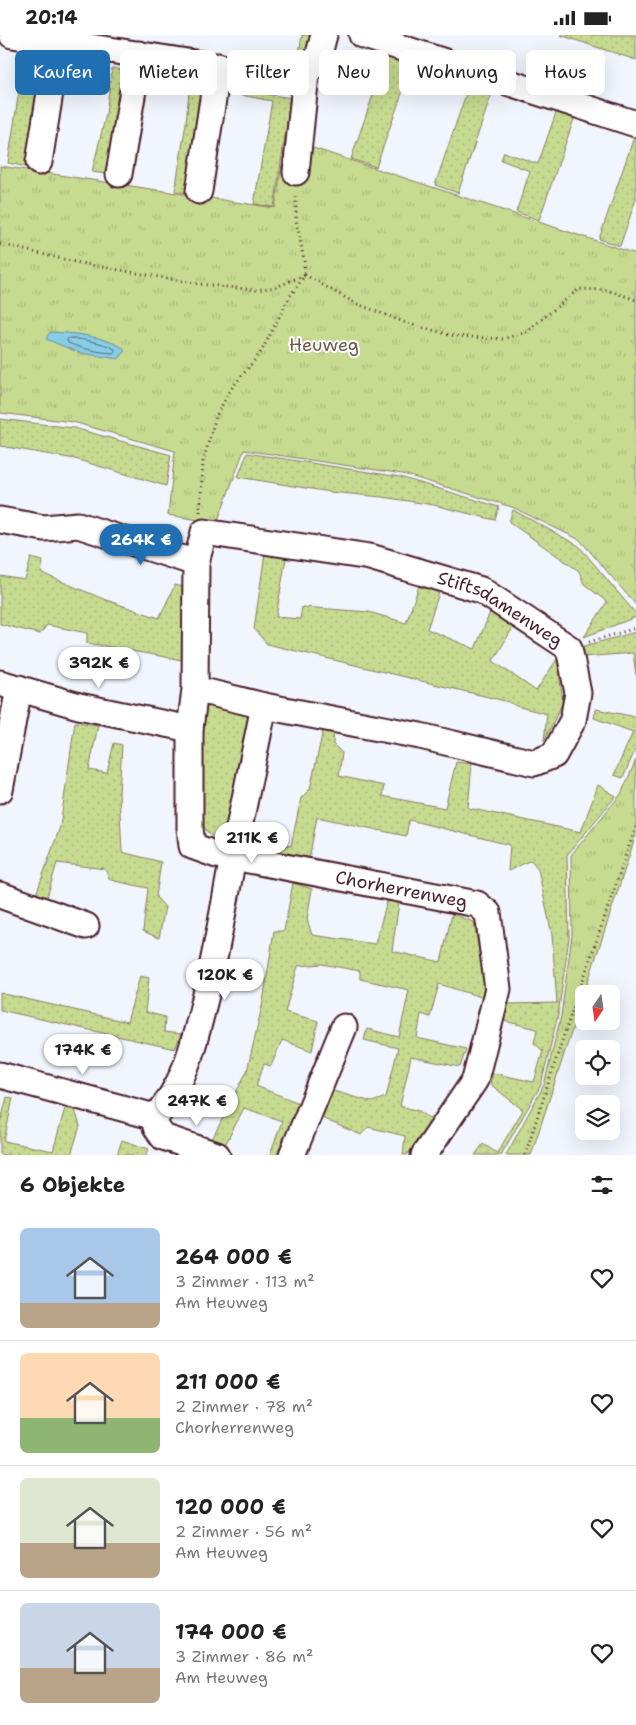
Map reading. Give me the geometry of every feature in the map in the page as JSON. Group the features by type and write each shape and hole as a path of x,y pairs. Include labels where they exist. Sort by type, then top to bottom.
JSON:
{"street":[{"path":"12,35 120,51"},
{"path":"309,72 315,67 324,35"},
{"path":"362,35 636,124"},
{"path":"39,162 58,42"},
{"path":"199,191 218,67 227,68"},
{"path":"119,174 132,95"},
{"path":"296,172 304,95"},
{"path":"0,520 44,528 78,525 196,563"},
{"path":"0,790 10,685 79,706 190,729 195,689 196,563 204,532"},
{"name":"Stiftsdamenweg","path":"195,689 264,706 420,736 534,763 554,755 573,720 578,693 569,648 481,589 370,557 204,532"},
{"path":"217,1155 163,1137 156,1127 156,1117 165,1106 188,1065 193,1049 212,969 264,706"},
{"name":"Chorherrenweg","path":"190,729 190,828 192,846 217,855 477,904 488,913 498,989 475,1080 424,1155"},
{"path":"0,895 86,926"},
{"path":"292,1155 344,1027"},
{"path":"0,1075 156,1117"}],"path":[{"path":"204,532 200,507 203,463 216,417 231,389 261,352 290,296 305,275 296,220 296,172"},
{"path":"0,244 75,262 199,284 256,290 276,287 305,275"},
{"path":"305,275 355,303 409,324 455,336 503,339 526,332 579,289 608,289 636,300"},
{"path":"569,648 636,627"},
{"path":"525,1155 636,826"}],"green space":[{"path":"302,35 315,35 309,50 300,50"},
{"path":"560,35 636,35 636,60"},
{"path":"389,55 399,58 399,95 401,95 376,167 351,159 373,95 389,95"},
{"path":"112,68 120,69 120,95 125,95 113,175 92,172 110,95"},
{"path":"221,87 227,88 227,92 220,91"},
{"path":"18,95 44,95 32,168 8,163"},
{"path":"189,95 208,95 193,194 175,191"},
{"path":"241,95 272,95 291,98 274,207 254,204 272,101"},
{"path":"466,95 491,95 458,193 435,185"},
{"path":"557,110 575,116 539,220 516,212 530,171 501,160 504,152 538,164"},
{"path":"634,137 636,137 636,199 620,246 599,239"},
{"name":"Heuweg","path":"307,146 636,254 636,605 580,540 512,507 403,474 244,450 217,523 168,515 175,451 73,422 0,413 0,166 275,208 284,152"},
{"path":"0,419 74,428 171,455 166,486 75,459 0,446"},
{"path":"247,453 400,477 499,507 495,520 434,505 330,492 238,477"},
{"path":"513,510 579,546 636,614 636,617 584,637 607,602 584,584 579,571 509,522"},
{"path":"265,553 286,558 276,617 300,619 302,607 369,612 406,623 419,586 439,593 427,629 475,649 491,610 514,626 493,661 536,691 557,659 563,702 544,741 547,714 516,706 509,702 267,644 254,629"},
{"path":"31,558 43,561 41,573 106,600 159,618 175,585 184,587 182,660 87,643 87,633 47,625 40,634 0,624 0,576 25,580"},
{"path":"636,632 636,675 633,653 582,657 581,647"},
{"path":"211,703 251,711 230,833 224,839 212,836 207,832 201,821 201,717 204,709"},
{"path":"596,709 636,717 636,748 623,778 614,775 633,732 594,718"},
{"path":"75,722 98,725 89,770 107,773 114,743 122,745 119,793 122,852 161,862 156,897 165,907 159,938 143,931 148,888 110,880 105,869 57,863 45,904 34,900 60,827"},
{"path":"324,726 334,729 333,744 342,753 339,776 384,786 382,796 445,808 456,762 472,764 468,808 581,832 598,785 616,796 567,855 569,938 558,1015 541,1085 501,1155 475,1155 483,1144 497,1153 523,1110 490,1084 492,1073 534,1082 543,1051 534,1043 537,1029 504,1021 508,1004 557,1003 552,935 538,869 531,860 508,871 510,845 409,820 406,836 317,817 309,859 275,852 277,844 291,846 301,798 310,789"},
{"path":"636,760 636,835 587,985 575,985 575,1021 531,1155 506,1155 544,1085 561,1016 572,935 571,855 621,794"},
{"path":"293,883 312,889 307,919 312,935 375,944 387,901 399,902 392,951 441,962 452,914 474,922 485,986 481,997 439,984 430,1017 421,1014 417,1038 466,1049 460,1067 411,1057 400,1106 419,1111 434,1121 407,1155 403,1155 405,1136 368,1127 361,1135 319,1117 333,1091 372,1102 386,1097 398,1048 364,1040 367,1029 399,1037 409,990 360,979 360,971 322,964 298,966 285,1012 318,1021 312,1051 282,1040 271,1066 264,1064 256,1086 304,1105 284,1155 270,1155 282,1121 244,1108 223,1149 209,1145 247,1071 263,1002 274,931 284,931"},
{"path":"140,976 149,978 145,1012 165,1017 164,1032 181,1034 175,1049 0,1010 0,993 127,1022"},
{"path":"7,1097 13,1098 4,1141 53,1151 65,1108 75,1110 80,1126 71,1155 0,1154 0,1124"},
{"path":"122,1140 149,1149 146,1155 117,1155"}],"water":[{"path":"50,332 79,334 97,338 124,348 124,352 119,359 80,353 46,339"}]}
